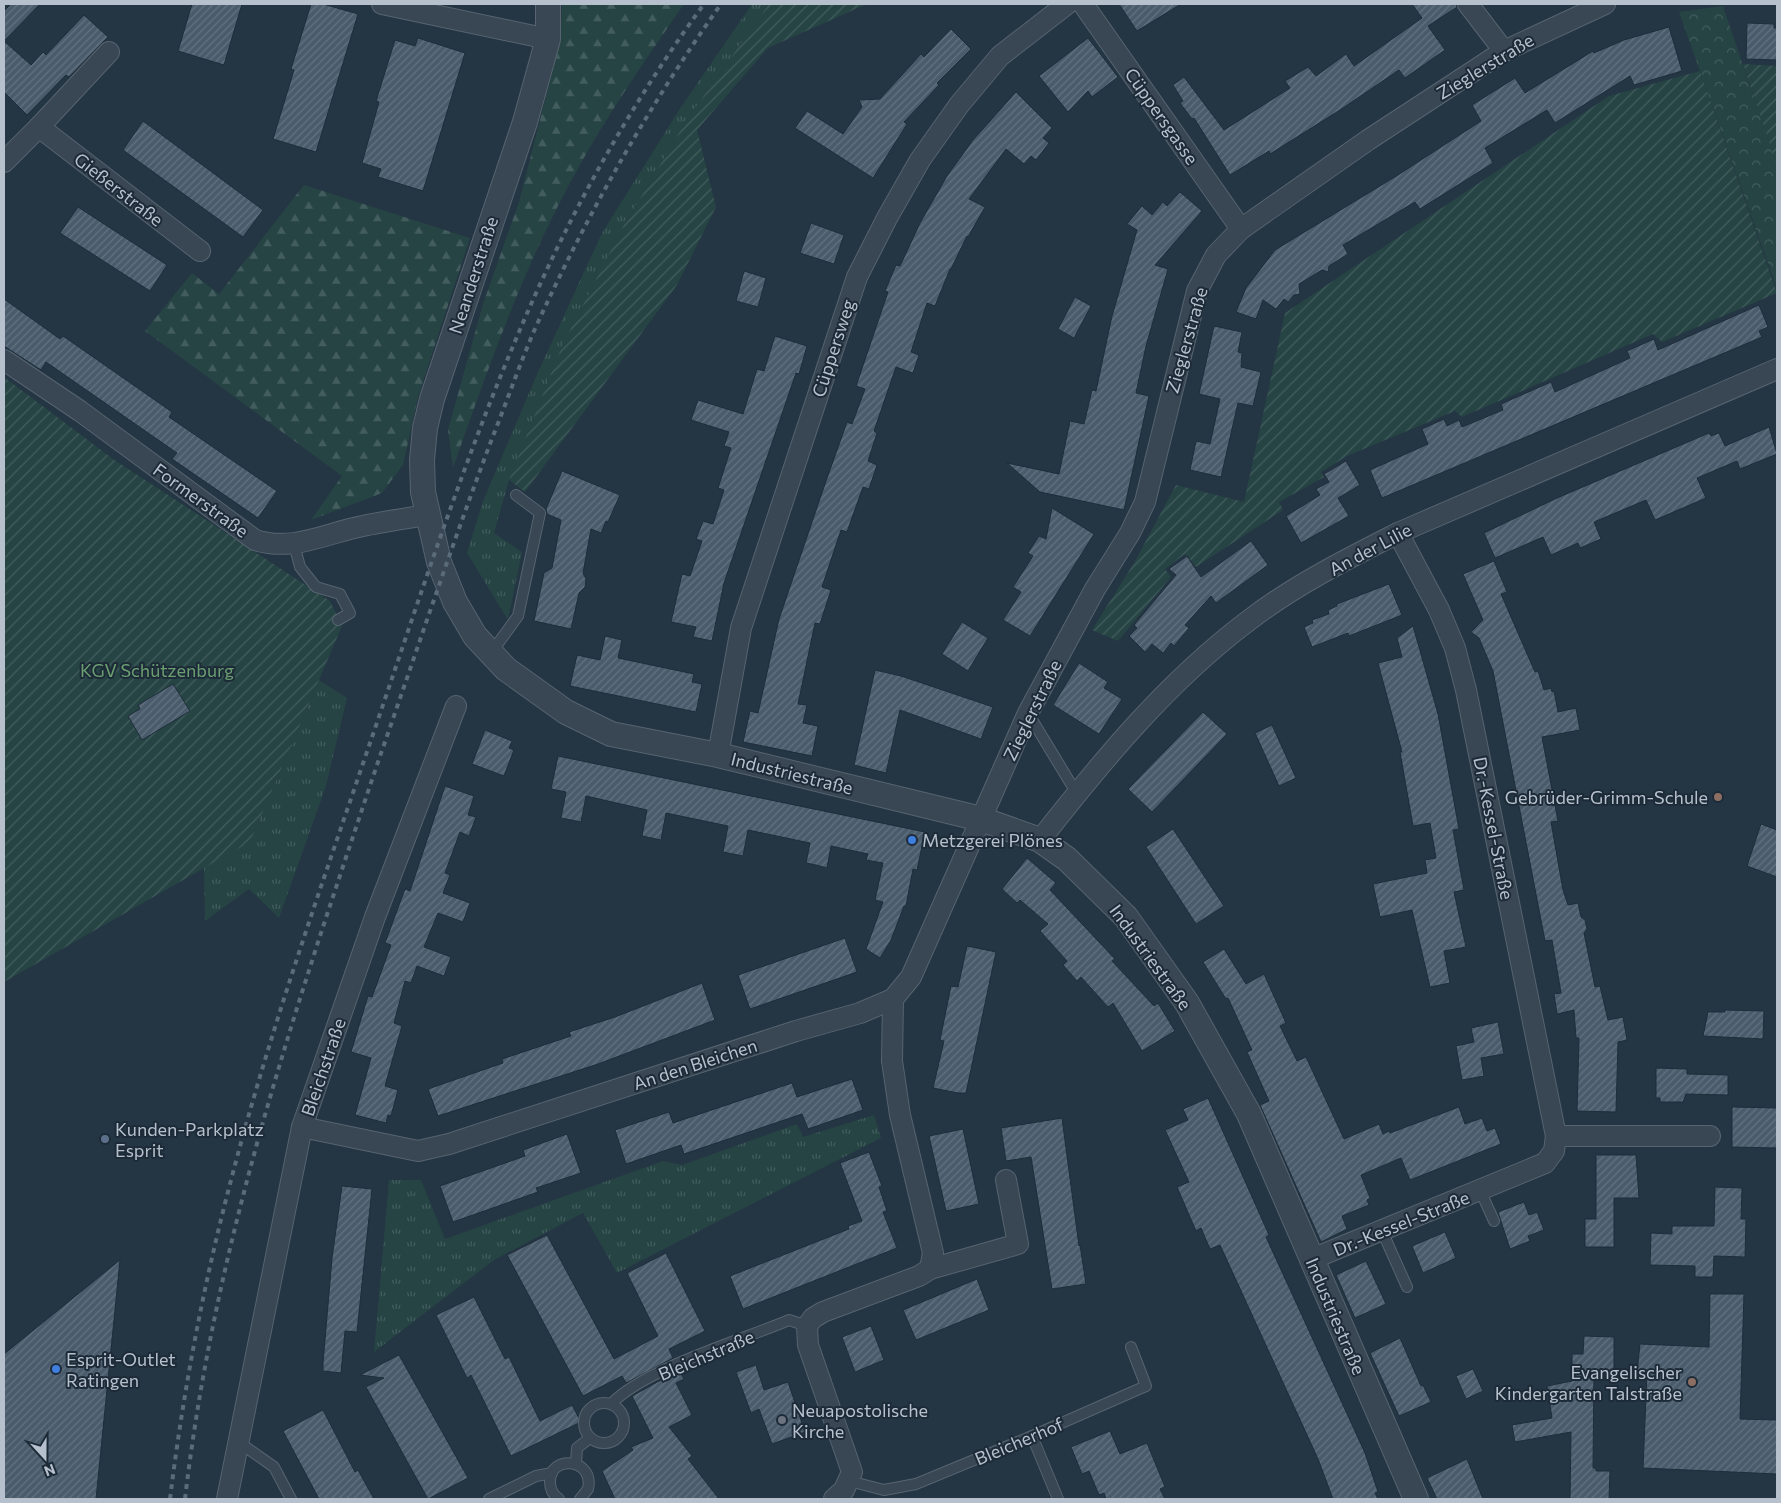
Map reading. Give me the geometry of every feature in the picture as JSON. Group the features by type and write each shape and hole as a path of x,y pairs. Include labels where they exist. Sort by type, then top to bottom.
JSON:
{"street":[{"path":"382,4 548,39"},
{"name":"Neanderstraße","path":"427,515 423,492 422,460 432,399 525,122 548,39 548,4"},
{"name":"Cüppersweg","path":"718,755 741,628 857,278 887,218 920,160 959,105 1000,56 1067,4"},
{"name":"Cüppersgasse","path":"1083,4 1241,229"},
{"path":"1468,4 1504,51"},
{"name":"Zieglerstraße","path":"981,820 1028,712 1094,588 1130,533 1145,502 1197,291 1216,255 1241,229 1368,140 1504,51 1605,4"},
{"path":"4,162 109,52"},
{"name":"Gießerstraße","path":"39,127 200,251"},
{"name":"Formerstraße","path":"4,360 80,411 256,540 273,545 294,544 388,520 427,515"},
{"name":"An der Lilie","path":"1040,840 1128,732 1200,661 1248,620 1351,557 1398,533 1777,369"},
{"name":"Industriestraße","path":"427,515 439,562 455,602 475,636 506,669 566,712 611,734 718,755 981,820 1040,840 1067,859 1126,916 1187,1003 1249,1114 1416,1499"},
{"name":"Dr.-Kessel-Straße","path":"1312,1259 1544,1163 1554,1151 1556,1136 1466,690 1455,648 1439,610 1398,533"},
{"name":"Bleichstraße","path":"227,1499 240,1443 302,1127 375,918 456,706"},
{"name":"An den Bleichen","path":"302,1127 418,1151 449,1144 796,1031 860,1013 893,999 910,977 981,820"},
{"path":"893,999 892,1061 897,1097 933,1253 930,1269"},
{"path":"1556,1136 1710,1136"},
{"path":"807,1326 823,1312 919,1276 930,1269 1018,1244 1006,1180"},
{"name":"Bleicherhof","path":"807,1326 808,1345 850,1461 852,1472 844,1492"}],"lane":[{"path":"491,653 518,616 540,513 516,495"},
{"path":"294,544 300,567 316,587 340,594 350,613 338,620"},
{"path":"1028,712 1077,794"},
{"path":"1480,1190 1494,1221"},
{"path":"1382,1231 1407,1287"},
{"name":"Bleichstraße","path":"590,1438 585,1429 584,1418 590,1409 600,1403 611,1404 621,1394 667,1370 789,1320 807,1326"},
{"name":"Bleicherhof","path":"844,1492 884,1490 916,1484 1146,1386 1131,1347"},
{"path":"576,1464 578,1448 590,1438 600,1443 612,1442 620,1435 624,1423 623,1415 611,1404"},
{"path":"1032,1436 1058,1499"},
{"path":"240,1443 274,1467 291,1499"},
{"path":"489,1499 536,1476 552,1472 565,1463 576,1464 583,1468 589,1483 585,1495 580,1499"},
{"path":"552,1472 550,1488 559,1499"}],"green space":[{"path":"562,4 684,4 610,114 552,217 506,323 453,468 448,430 483,304 519,202 560,42"},
{"path":"752,4 769,4 686,121 623,227 509,480 494,533 522,552 508,620 467,553 483,501 538,372 602,233 681,107"},
{"path":"769,4 867,4 768,48 697,130 716,207 677,285 525,492 509,480 562,346 623,227 686,121"},
{"path":"1723,6 1777,166 1777,289 1679,12"},
{"path":"1743,64 1777,66 1777,166"},
{"path":"1700,71 1777,293 1662,342 1653,334 1462,417 1455,411 1347,456 1321,472 1324,477 1279,502 1283,510 1196,567 1185,554 1165,569 1171,577 1118,641 1092,630 1134,563 1176,485 1244,502 1285,313 1609,96"},
{"path":"304,185 470,238 418,397 403,465 382,493 311,520 342,476 145,331 192,273 219,294"},
{"name":"KGV Schützenburg","path":"4,377 113,459 330,601 342,626 250,842 4,982"},
{"path":"319,680 347,698 326,786 279,918 249,889 205,921 204,867 250,842"},
{"path":"874,1115 881,1138 617,1273 583,1213 494,1260 374,1352 389,1180 421,1180 445,1239 663,1161 682,1165 797,1124 803,1137"}],"building":[{"path":"11,4 40,4 4,41 4,11"},
{"path":"192,4 242,4 224,65 178,51"},
{"path":"311,4 323,4 358,14 316,152 273,139 294,70 291,69"},
{"path":"1119,4 1181,4 1137,31"},
{"path":"1412,4 1456,4 1457,7 1428,26 1445,50 1405,78 1399,70 1270,154 1269,151 1230,175 1194,118 1192,119 1180,103 1183,101 1173,85 1184,77 1224,130 1290,88 1285,81 1308,67 1316,76 1346,54 1354,66 1422,18"},
{"path":"84,15 108,37 69,77 66,75 27,115 4,92 4,41 31,65 43,52 46,55"},
{"path":"1747,23 1774,24 1774,28 1777,28 1777,60 1746,59"},
{"path":"1669,27 1682,71 1634,85 1630,76 1555,123 1547,110 1485,148 1493,163 1420,209 1415,202 1343,245 1348,254 1329,266 1328,272 1322,270 1299,284 1300,294 1294,295 1288,302 1284,299 1276,309 1263,300 1256,319 1236,312 1246,288 1275,250 1398,175 1481,121 1472,105 1515,78 1525,93 1593,51 1594,53 1624,40"},
{"path":"951,29 971,49 937,83 939,85 904,122 907,124 873,178 795,128 807,111 843,134 862,107 859,100 880,99 921,54 924,57"},
{"path":"418,38 465,53 423,191 378,177 381,169 362,163 379,102 376,101 395,40 415,46"},
{"path":"1088,38 1118,77 1092,97 1088,91 1068,112 1039,76"},
{"path":"1016,92 1052,128 1043,138 1049,143 1036,160 1031,156 1024,164 1006,149 969,199 985,207 950,269 935,306 927,303 911,352 919,355 913,373 896,367 874,431 877,433 868,461 877,465 869,489 863,487 847,532 841,530 822,587 831,590 820,624 815,623 798,704 807,705 803,723 818,726 812,756 743,742 750,711 758,713 779,619 826,481 847,422 852,424 865,389 856,386 888,292 885,291 896,265 900,266 920,223 947,176 973,140"},
{"path":"143,121 263,210 243,237 123,150"},
{"path":"1180,192 1202,211 1155,265 1168,269 1146,346 1136,393 1149,396 1124,510 1040,492 1007,463 1059,474 1070,421 1084,424 1092,390 1096,391 1112,316 1137,230 1127,224 1142,206 1152,215 1163,202 1167,206"},
{"path":"78,207 167,265 150,291 60,233"},
{"path":"811,223 844,235 834,264 800,253"},
{"path":"744,271 766,278 758,307 736,301"},
{"path":"1075,297 1091,306 1074,338 1058,329"},
{"path":"4,299 60,339 63,336 172,412 169,417 277,491 258,518 172,459 177,453 46,362 41,370 4,346"},
{"path":"1759,305 1768,327 1759,331 1762,337 1382,498 1370,470 1428,444 1422,429 1444,419 1447,426 1459,420 1462,427 1503,410 1501,404 1551,382 1555,392 1630,358 1627,351 1654,339 1658,350"},
{"path":"1214,326 1242,332 1238,352 1242,353 1241,367 1261,372 1253,406 1238,403 1221,477 1190,470 1196,441 1210,444 1220,399 1199,394"},
{"path":"775,336 807,346 799,374 796,373 724,583 712,641 693,637 696,627 671,622 682,574 690,576 702,541 696,539 703,521 713,524 724,490 718,488 731,448 724,446 729,432 691,420 698,400 743,414 757,369 764,371"},
{"path":"1769,427 1777,454 1740,469 1737,461 1697,478 1706,498 1655,520 1646,500 1594,522 1601,539 1580,548 1578,543 1551,555 1543,537 1495,558 1484,533 1557,498 1709,433 1711,436 1719,433 1725,446"},
{"path":"1346,461 1360,485 1338,498 1349,516 1301,543 1286,516 1320,495 1316,489 1329,482 1324,474"},
{"path":"562,471 620,495 601,533 591,529 583,573 586,579 585,587 579,593 571,629 534,621 544,573 552,568 561,520 547,514 546,509"},
{"path":"1052,508 1094,534 1030,636 1003,620 1021,592 1013,587 1033,556 1028,553 1039,536 1046,539"},
{"path":"1251,541 1268,565 1216,603 1211,596 1185,625 1189,628 1174,646 1171,643 1163,653 1152,644 1145,652 1129,636 1137,628 1134,625 1176,575 1169,569 1187,556 1201,577"},
{"path":"1494,561 1507,592 1501,594 1535,672 1538,671 1544,690 1551,688 1552,692 1554,691 1558,712 1576,708 1580,730 1542,737 1558,821 1551,822 1563,890 1568,905 1578,903 1581,917 1585,920 1587,929 1584,933 1595,987 1600,986 1608,1020 1623,1017 1627,1040 1618,1042 1616,1112 1577,1111 1579,1038 1576,1038 1574,1010 1557,1014 1554,994 1561,993 1552,940 1545,941 1493,671 1479,638 1471,632 1483,620 1463,574"},
{"path":"1389,584 1402,615 1349,636 1348,633 1312,647 1304,627 1313,623 1312,620 1329,614 1328,610 1337,606 1337,604"},
{"path":"962,622 988,638 968,671 942,654"},
{"path":"1413,626 1438,714 1459,829 1453,830 1464,890 1454,892 1466,947 1444,951 1450,983 1430,987 1412,910 1380,917 1373,884 1427,873 1425,860 1436,858 1430,823 1413,826 1400,752 1402,752 1378,663 1402,657 1397,638"},
{"path":"605,636 622,640 618,658 694,674 692,682 702,684 696,712 570,686 577,655 600,660"},
{"path":"1079,663 1108,682 1104,688 1122,699 1099,734 1053,705"},
{"path":"875,670 901,676 993,707 981,739 900,710 886,773 854,765"},
{"path":"173,684 190,711 142,740 128,716 140,709 138,705"},
{"path":"1203,712 1227,734 1152,812 1128,789"},
{"path":"1272,725 1296,778 1279,786 1255,733"},
{"path":"485,730 512,741 509,748 514,750 504,776 472,764"},
{"path":"558,756 925,832 917,870 913,869 906,906 904,906 891,940 880,958 866,949 883,902 875,900 883,863 866,860 868,854 831,846 827,868 806,863 810,843 748,830 743,856 723,852 728,826 666,813 661,840 642,836 647,810 586,796 581,822 561,818 566,792 551,789"},
{"path":"445,786 474,796 468,815 476,817 469,836 460,832 445,873 450,875 443,893 470,903 463,922 438,913 424,947 451,957 444,976 417,966 411,983 405,981 394,1023 402,1026 385,1086 398,1090 391,1116 388,1115 386,1123 355,1115 371,1058 351,1052 368,996 372,997 391,945 385,943 405,889 410,891"},
{"path":"1761,824 1777,830 1777,877 1747,866"},
{"path":"1173,829 1224,906 1196,924 1146,847"},
{"path":"1027,858 1056,883 1050,890 1115,959 1112,961 1154,1006 1158,1003 1175,1031 1142,1051 1113,1003 1108,1007 1081,977 1077,981 1063,965 1067,961 1040,931 1048,924 1020,900 1017,903 1002,889"},
{"path":"845,938 857,972 750,1009 738,975"},
{"path":"967,946 996,952 966,1093 958,1093 933,1088 944,1041 940,1040 951,986 958,987"},
{"path":"1224,949 1246,984 1264,974 1286,1023 1280,1026 1297,1061 1306,1057 1344,1139 1379,1124 1383,1134 1389,1131 1390,1133 1459,1107 1465,1124 1482,1118 1487,1131 1495,1128 1501,1144 1410,1180 1401,1158 1361,1175 1370,1198 1367,1200 1369,1205 1342,1216 1347,1229 1321,1242 1260,1105 1269,1101 1247,1052 1252,1050 1228,998 1226,999 1203,962"},
{"path":"702,983 715,1020 598,1064 438,1116 428,1089 503,1063 502,1059 571,1036 569,1032 615,1017"},
{"path":"1725,1010 1764,1011 1763,1039 1703,1036 1708,1012 1725,1012"},
{"path":"1498,1022 1504,1054 1481,1058 1484,1076 1462,1080 1456,1046 1474,1042 1471,1028"},
{"path":"1656,1068 1687,1069 1687,1074 1728,1075 1728,1095 1686,1094 1683,1102 1660,1102 1660,1098 1656,1098"},
{"path":"852,1079 863,1110 808,1129 802,1114 684,1154 681,1145 626,1164 615,1130 669,1112 673,1123 792,1083 797,1097"},
{"path":"1208,1098 1269,1235 1266,1237 1365,1453 1378,1492 1375,1493 1378,1499 1333,1499 1318,1459 1220,1245 1210,1249 1201,1228 1196,1231 1177,1187 1189,1182 1165,1130 1188,1120 1183,1109"},
{"path":"1732,1107 1777,1108 1777,1148 1732,1147"},
{"path":"1062,1118 1086,1284 1052,1289 1031,1157 1006,1161 1001,1128"},
{"path":"963,1129 979,1204 946,1211 929,1136"},
{"path":"567,1134 581,1173 536,1188 538,1192 453,1222 440,1186 525,1156 523,1150"},
{"path":"869,1152 882,1186 879,1187 887,1211 883,1212 897,1248 743,1309 730,1276 849,1229 848,1226 862,1221 840,1163"},
{"path":"1596,1155 1636,1155 1639,1198 1614,1198 1614,1247 1585,1247 1585,1219 1596,1219"},
{"path":"342,1186 372,1189 357,1332 345,1331 341,1373 323,1371 323,1363 332,1258"},
{"path":"1715,1187 1742,1188 1741,1219 1746,1219 1745,1257 1714,1256 1713,1277 1695,1277 1695,1266 1650,1265 1651,1233 1672,1234 1672,1226 1714,1226"},
{"path":"1524,1202 1529,1215 1537,1212 1544,1230 1528,1236 1530,1241 1510,1249 1498,1212"},
{"path":"1445,1232 1456,1258 1423,1273 1412,1246"},
{"path":"547,1235 614,1359 658,1336 627,1273 666,1253 705,1331 669,1349 673,1358 626,1383 622,1376 583,1396 507,1255"},
{"name":"Esprit-Outlet Ratingen","path":"120,1260 96,1499 4,1499 4,1354"},
{"path":"1366,1261 1386,1304 1355,1318 1336,1275"},
{"path":"977,1279 989,1310 916,1340 903,1310"},
{"path":"1710,1294 1744,1294 1740,1419 1777,1420 1777,1474 1643,1468 1647,1373 1637,1373 1640,1344 1709,1347"},
{"path":"474,1297 505,1359 509,1357 540,1421 572,1405 581,1422 511,1456 471,1375 467,1378 436,1315"},
{"path":"871,1326 884,1360 855,1372 842,1337"},
{"path":"1584,1336 1614,1337 1614,1373 1594,1372 1593,1468 1596,1468 1596,1471 1610,1471 1609,1499 1570,1499 1571,1432 1515,1442 1512,1425 1552,1418 1547,1386 1572,1381 1572,1354 1583,1354"},
{"path":"1400,1338 1421,1386 1423,1385 1431,1402 1399,1416 1370,1353"},
{"path":"399,1355 468,1478 428,1499 366,1387 384,1378 360,1375"},
{"name":"Neuapostolische Kirche","path":"756,1365 764,1390 788,1382 805,1432 772,1444 759,1409 751,1413 736,1372"},
{"path":"1473,1369 1483,1391 1466,1399 1456,1376"},
{"path":"679,1370 684,1379 676,1383 692,1415 669,1427 692,1456 688,1459 719,1499 615,1499 602,1471 633,1450 631,1447 653,1438 632,1396"},
{"path":"323,1410 355,1472 358,1470 374,1499 319,1499 283,1431"},
{"path":"1110,1431 1120,1454 1147,1443 1165,1487 1160,1489 1165,1499 1106,1499 1104,1493 1099,1495 1089,1471 1082,1474 1071,1447"},
{"path":"1467,1459 1483,1499 1437,1499 1427,1478"}],"railway":[{"path":"170,1499 181,1420 203,1301 220,1223 245,1128 296,960 441,534 498,382 558,246 602,162 626,122 677,42 704,4"},
{"path":"185,1499 199,1404 216,1310 262,1126 317,944 347,853 463,517 534,331 575,246 643,122 721,4"}],"place":[{"name":"Gebrüder-Grimm-Schule","path":"1718,797"},
{"name":"Metzgerei Plönes","path":"912,840"},
{"name":"Kunden-Parkplatz Esprit","path":"105,1139"},
{"name":"Esprit-Outlet Ratingen","path":"56,1369"},
{"name":"Evangelischer Kindergarten Talstraße","path":"1692,1382"},
{"name":"Neuapostolische Kirche","path":"782,1420"}]}
